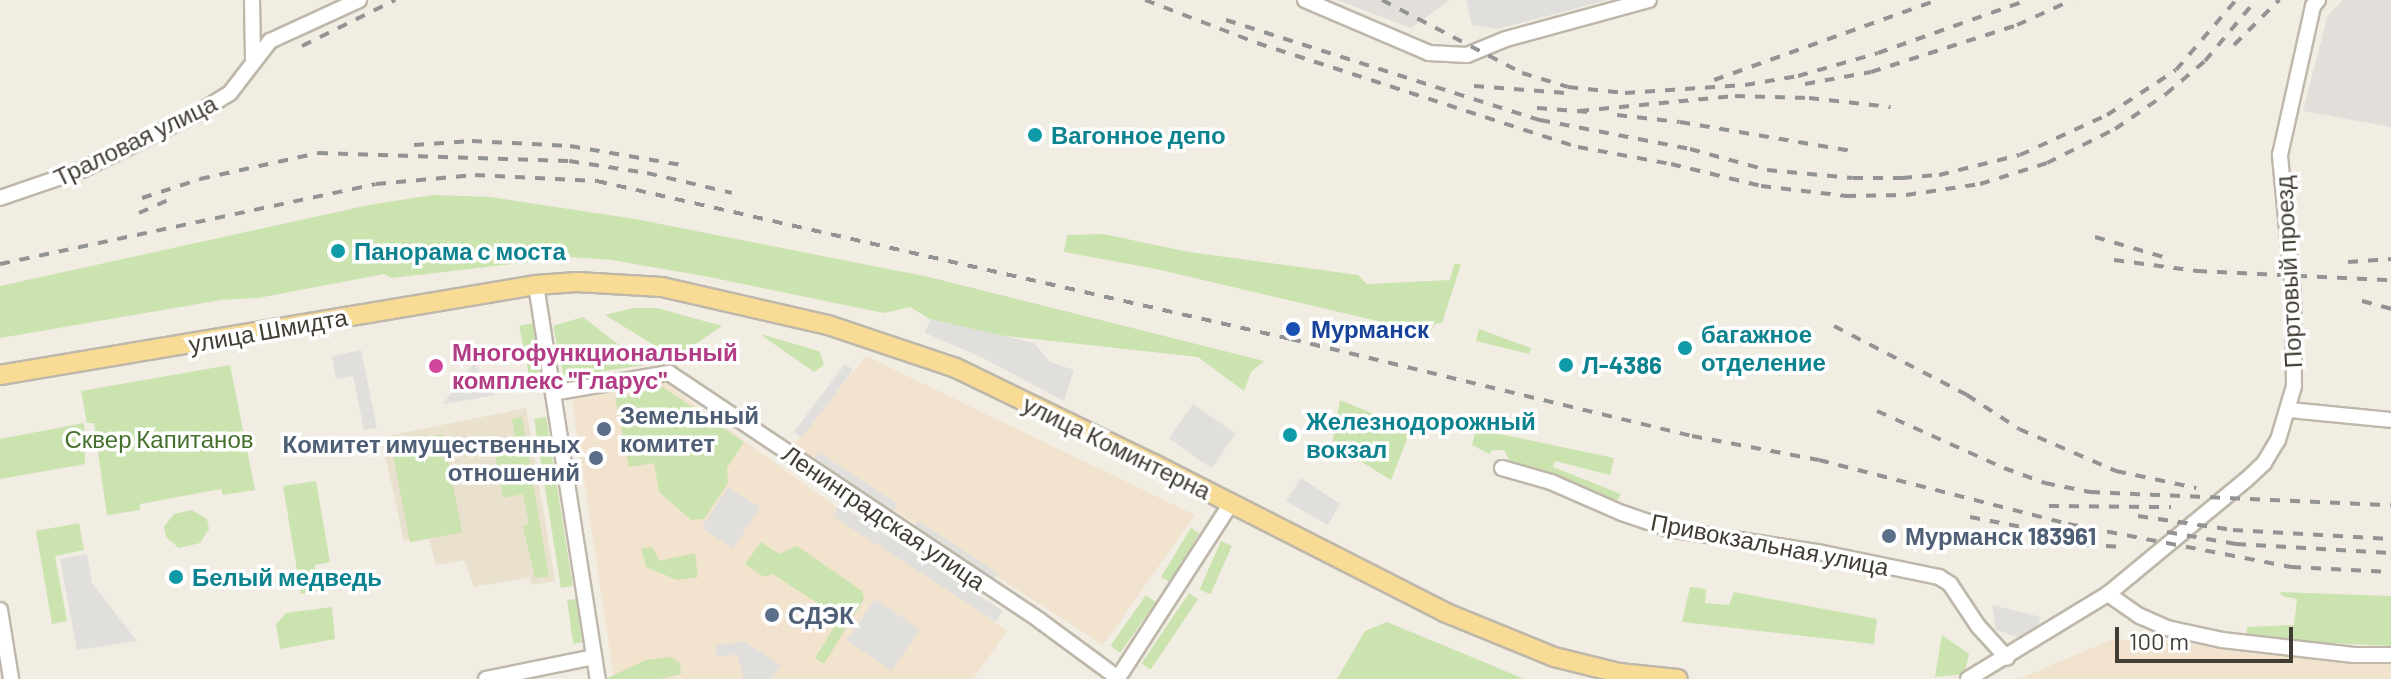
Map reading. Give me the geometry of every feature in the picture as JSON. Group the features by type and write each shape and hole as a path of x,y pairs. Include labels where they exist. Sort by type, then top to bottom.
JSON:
{"main road":[{"name":"улица Коминтерна","path":"536,285 577,282 662,287 788,314 861,335 956,368 1231,503 1420,601 1501,637 1554,657 1606,670 1678,679"},
{"name":"улица Шмидта","path":"0,375 536,285"}],"street":[{"path":"252,0 253,59"},
{"name":"Траловая улица","path":"0,198 84,169 198,113 230,93 245,76 253,59 270,41 288,30 359,0"},
{"path":"1305,0 1429,53 1467,55 1481,52 1506,39 1649,0"},
{"name":"Портовый проезд","path":"1968,679 2108,594 2264,463 2278,440 2294,386 2293,300 2280,155 2313,6 2318,0"},
{"path":"536,285 598,679"},
{"name":"Ленинградская улица","path":"553,393 669,373 1124,676"},
{"path":"2289,410 2391,420"},
{"name":"Привокзальная улица","path":"1502,468 1551,482 1622,513 1669,529 1818,552 1939,577 1950,584 1978,626 2007,658"},
{"path":"1124,676 1231,503"},
{"path":"2108,594 2140,616 2167,628 2252,643 2354,655 2391,655"},
{"path":"0,610 2,638 11,679"},
{"path":"486,679 594,657"}],"shaded area":[{"path":"1337,0 1450,0 1411,28"},
{"path":"1466,0 1608,0 1498,29 1472,25"},
{"path":"2343,0 2391,0 2391,127 2303,111 2328,15"},
{"path":"930,319 1034,343 1050,362 1074,370 1064,401 983,358 925,333"},
{"path":"361,350 377,428 364,430 353,376 336,379 332,356"},
{"path":"866,356 1195,515 1103,645 793,445"},
{"path":"474,363 496,395 443,404"},
{"path":"845,364 853,370 802,438 794,432"},
{"path":"661,380 1007,631 973,679 614,679 572,399"},
{"path":"1193,404 1236,434 1212,468 1169,438"},
{"path":"526,408 555,581 531,585 530,577 474,587 464,560 436,565 429,539 404,541 381,437"},
{"path":"818,452 898,504 892,512 813,460"},
{"path":"1301,478 1340,504 1328,525 1286,501"},
{"path":"728,487 760,508 733,549 701,528"},
{"path":"840,505 1003,611 996,622 833,516"},
{"path":"918,521 998,573 993,580 913,529"},
{"path":"87,554 92,583 137,641 77,650 60,559"},
{"path":"875,599 920,629 892,671 847,640"},
{"path":"1992,605 2041,617 2037,627 2018,637 1996,630"},
{"path":"2113,639 2391,659 2391,679 2019,679"},
{"path":"744,641 781,665 772,679 744,679 737,654 717,658 715,646"}],"green space":[{"path":"433,195 490,197 635,219 929,277 1264,361 1251,372 1244,391 1198,357 988,334 930,319 910,307 884,313 709,277 612,260 571,257 392,278 384,274 258,298 221,300 0,338 0,286 369,205"},
{"path":"1103,234 1189,252 1358,275 1367,284 1450,280 1454,264 1461,264 1442,323 1435,324 1429,333 1156,269 1064,252 1067,235"},
{"path":"633,308 657,308 722,326 675,358 605,315"},
{"path":"583,317 645,365 564,377 553,326"},
{"path":"534,323 545,378 530,381 519,326"},
{"path":"1479,329 1531,348 1529,354 1476,341"},
{"path":"760,334 819,351 824,365 814,372"},
{"name":"Сквер Капитанов","path":"230,365 255,490 223,495 221,489 140,504 140,510 107,515 94,423 87,423 81,391"},
{"path":"663,387 744,442 727,468 728,483 704,519 691,520 659,492 654,463 629,467 615,398"},
{"path":"1340,400 1411,429 1391,480 1332,444"},
{"path":"522,417 549,577 535,578 523,526 529,524 523,494 503,498 494,448 516,444 512,419"},
{"path":"546,417 573,586 561,588 534,419"},
{"path":"84,423 85,464 0,479 0,439"},
{"path":"1476,429 1614,458 1610,475 1555,461 1553,467 1621,494 1617,501 1510,462 1504,450 1493,450 1489,454 1472,445"},
{"path":"443,434 462,532 410,542 391,444"},
{"path":"316,481 330,562 315,565 318,591 301,594 283,486"},
{"path":"192,510 207,519 209,529 200,543 179,548 166,537 164,527 174,514"},
{"path":"79,523 84,550 55,556 67,621 52,624 36,531"},
{"path":"1191,528 1199,533 1171,583 1161,577"},
{"path":"1221,541 1232,546 1210,594 1199,589"},
{"path":"761,542 779,554 797,546 862,591 864,599 824,664 815,658 840,618 773,574 764,577 745,564"},
{"path":"653,547 659,561 695,553 698,577 677,580 646,567 641,548"},
{"path":"1690,587 1706,589 1705,603 1729,605 1734,592 1877,619 1874,644 1682,622"},
{"path":"2280,592 2391,596 2391,646 2246,639 2247,627 2294,625 2297,599 2282,596"},
{"path":"1189,593 1198,599 1151,670 1141,663"},
{"path":"1146,595 1156,602 1120,653 1110,646"},
{"path":"576,599 582,643 573,644 567,600"},
{"path":"332,607 335,639 280,649 276,624 286,613"},
{"path":"1387,622 1524,679 1337,679 1365,631"},
{"path":"1942,635 1969,654 1964,674 1935,677"},
{"path":"671,657 680,663 681,674 661,679 605,679 646,660"}],"railway":[{"path":"302,46 395,0"},
{"path":"1145,0 1257,43 1578,147 1671,164 1761,186 1846,196 1906,195 1980,184 2047,163 2115,129 2166,94 2205,61 2256,0"},
{"path":"1382,0 1522,73 1568,87 1625,93 1745,85 1798,76 1878,53 2028,0"},
{"path":"1714,80 1937,0"},
{"path":"1805,84 1871,72 2017,25 2072,0"},
{"path":"1226,20 1540,120 1690,149 1767,170 1853,178 1902,178 1939,175 2020,155 2107,115 2176,70 2236,0"},
{"path":"2234,45 2279,0"},
{"path":"1474,86 1566,93"},
{"path":"1579,111 1734,96"},
{"path":"1735,96 1809,98 1891,107"},
{"path":"1537,108 1589,112"},
{"path":"1617,115 1680,122 1852,151"},
{"path":"414,145 472,141 570,146 681,165"},
{"path":"142,198 200,179 318,153 569,161 647,173 732,193"},
{"path":"0,264 376,184 475,175 597,181 1291,339 1692,436 1819,460 2068,524 2291,567 2391,572"},
{"path":"139,213 175,197"},
{"path":"2095,237 2170,259"},
{"path":"2348,262 2391,259"},
{"path":"2114,260 2197,271 2391,280"},
{"path":"2362,301 2391,309"},
{"path":"1834,326 1967,395 2019,429 2116,471 2196,488"},
{"path":"1877,411 2004,468 2045,483 2090,492 2391,505"},
{"path":"2049,506 2171,507"},
{"path":"2138,516 2233,530 2391,539"},
{"path":"1970,517 2079,538"},
{"path":"2167,532 2236,544 2391,553"},
{"path":"2066,544 2126,547"}],"place":[{"name":"Вагонное депо","path":"1035,135"},
{"name":"Панорама с моста","path":"338,251"},
{"name":"Мурманск","path":"1293,329"},
{"name":"багажное отделение","path":"1685,348"},
{"name":"Л-4386","path":"1566,365"},
{"name":"Многофункциональный комплекс \"Гларус\"","path":"436,366"},
{"name":"Земельный комитет","path":"604,429"},
{"name":"Железнодорожный вокзал","path":"1290,435"},
{"name":"Комитет имущественных отношений","path":"596,458"},
{"name":"Мурманск 183961","path":"1889,536"},
{"name":"Белый медведь","path":"176,577"},
{"name":"СДЭК","path":"772,615"}]}
